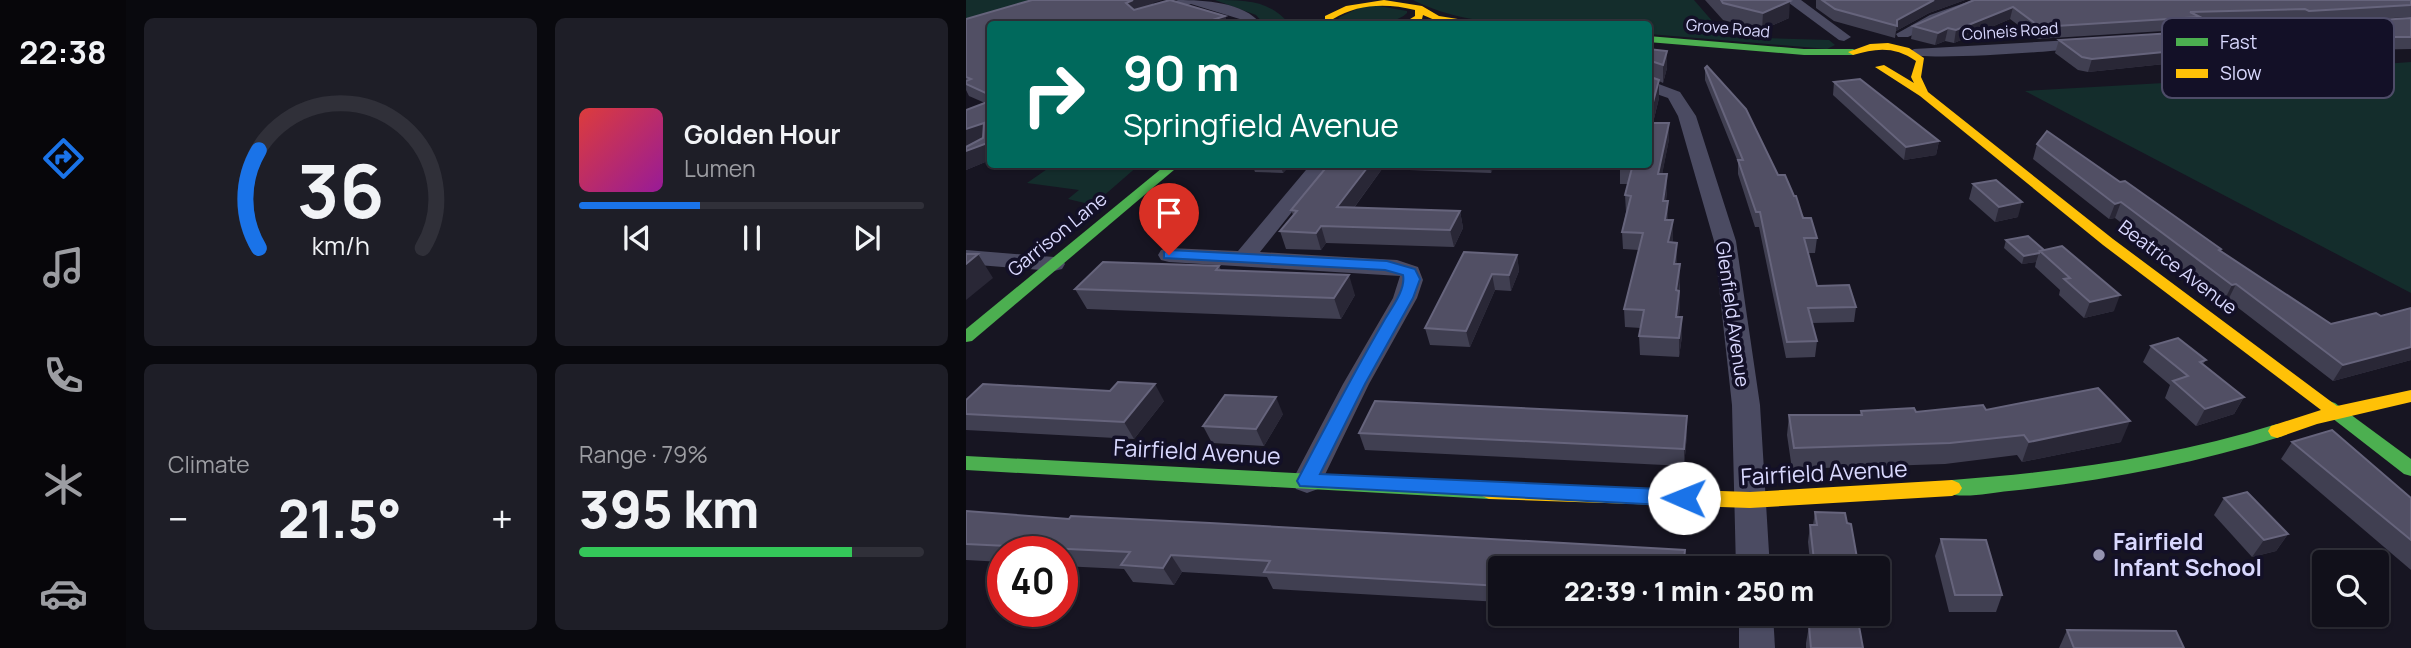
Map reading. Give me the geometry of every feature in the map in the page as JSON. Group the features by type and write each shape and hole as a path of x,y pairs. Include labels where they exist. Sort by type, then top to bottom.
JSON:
{"main road":[{"path":"1377,0 1408,3 1422,18 1448,21"},
{"path":"1326,21 1346,7 1386,1"},
{"name":"Grove Road","path":"1652,38 1804,52 1864,51"},
{"path":"1864,51 1915,58"},
{"path":"1864,51 1880,67 1902,69 1915,58"},
{"path":"1915,58 1916,77 1924,94"},
{"name":"Beatrice Avenue","path":"1880,67 1924,94 2108,242 2411,468"},
{"name":"Garrison Lane","path":"966,337 1170,168"},
{"name":"Fairfield Avenue","path":"966,463 1750,500 1977,487 2114,471 2223,449 2314,418 2411,396"}],"street":[{"path":"1140,16 1191,0 1248,17 1251,21"},
{"path":"1792,0 1844,37 1847,46 1864,51 1935,18 1985,0"},
{"path":"1903,34 1899,42 1915,58"},
{"name":"Colneis Road","path":"1915,58 1946,53 2109,42"},
{"name":"Glenfield Avenue","path":"1652,87 1674,95 1687,116 1725,241 1746,405 1752,556"},
{"path":"1244,258 1318,168"},
{"path":"1169,255 1397,267 1410,272 1412,279 1405,298 1356,384 1307,481"},
{"path":"966,257 1054,264"},
{"path":"1756,626 1757,648"}],"green space":[{"path":"966,0 1076,0 1004,21 987,21 987,26 966,32"},
{"path":"1215,0 1256,3 1274,10 1286,21 1261,21 1256,15"},
{"path":"1413,0 1694,0 1726,37 1829,40 1835,45 1827,49 1652,34 1652,21 1485,21 1439,11"},
{"path":"1367,4 1407,11 1393,21 1342,21 1338,18"},
{"path":"2411,62 2411,293 2025,91 2162,83 2162,98 2394,98 2394,63"},
{"path":"1049,168 1136,168 1093,205 1068,199 1079,190 1027,183"}],"building":[{"path":"1032,0 1133,0 1126,3 1134,10 1170,0 1225,16 1209,21 987,21 987,94 966,84 966,81 971,79 966,77 966,19"},
{"path":"1721,0 1790,1 1763,13 1723,3"},
{"path":"1822,0 1934,0 1897,20 1897,26 1835,9"},
{"path":"1974,0 2411,0 2411,5 2309,11 2190,12 2200,17 2040,27 2013,7 1956,30 1948,28 1938,33 1913,26"},
{"path":"2411,18 2411,37 2394,37 2394,19"},
{"path":"2162,34 2162,52 2092,59 2082,57 2059,40"},
{"path":"1652,49 1667,51 1663,65 1652,61"},
{"path":"1707,66 1746,109 1778,175 1785,175 1796,196 1803,218 1811,218 1817,238 1804,238 1817,286 1849,285 1856,307 1808,308 1817,341 1787,342 1760,212 1756,212 1738,160 1743,160 1705,68"},
{"path":"1652,77 1659,80 1652,106"},
{"path":"1860,79 1939,141 1906,147 1834,82"},
{"path":"987,102 987,143 966,151 966,147 983,138 984,123 966,129 966,110"},
{"path":"1652,123 1669,123 1658,174 1667,174 1663,201 1668,201 1665,220 1673,220 1668,242 1677,243 1674,264 1680,264 1676,290 1679,291 1676,317 1682,317 1679,338 1639,336 1644,310 1624,309 1643,233 1622,232 1631,196 1625,195 1632,168 1652,168"},
{"path":"2047,131 2120,182 2125,181 2221,249 2219,250 2331,324 2411,308 2411,347 2343,365 2236,284 2232,285 2121,202 2115,204 2037,144"},
{"path":"1326,168 1367,168 1337,207 1460,211 1450,230 1321,226 1316,233 1280,231 1297,211 1291,210"},
{"path":"1996,180 2022,202 1999,207 1973,184"},
{"path":"2028,236 2044,250 2024,256 2006,240"},
{"path":"2062,246 2120,295 2090,302 2064,279 2070,278 2040,251"},
{"path":"1464,252 1517,255 1509,275 1492,274 1466,331 1425,328"},
{"path":"966,254 978,254 966,264"},
{"path":"1103,262 1219,266 1216,270 1349,275 1334,298 1075,289"},
{"path":"2178,338 2206,360 2200,362 2244,397 2205,409 2173,381 2188,376 2151,346"},
{"path":"1118,382 1155,384 1124,422 966,414 966,400 983,384 1110,391"},
{"path":"2098,388 2130,421 2029,442 2024,435 1950,443 1794,448 1789,415 1862,415 1861,411 1914,408 1916,412 1983,405 1986,410"},
{"path":"1225,395 1276,397 1256,429 1203,426"},
{"path":"1375,401 1687,416 1684,449 1359,433"},
{"path":"2332,430 2411,498 2411,540 2292,442"},
{"path":"2247,492 2288,534 2264,540 2224,498"},
{"path":"966,511 1069,519 1071,516 1685,550 1684,556 1488,556 1488,585 1264,572 1270,561 1171,555 1163,568 1121,565 1130,552 1078,549 1078,536 987,536 987,545 966,544"},
{"path":"1815,512 1845,513 1847,523 1851,524 1857,556 1814,556 1810,525 1817,525"},
{"path":"1941,539 1986,540 2002,595 1955,595"},
{"path":"1809,626 1859,626 1863,648 1811,648"},
{"path":"2067,630 2176,631 2184,648 2074,648"}],"traffic: fast":[{"path":"1652,39 1804,52 1853,52"},
{"path":"966,337 1170,168"},
{"path":"2329,407 2411,469"},
{"path":"1952,488 2034,481 2157,463 2277,431"},
{"path":"966,463 1489,491"}],"traffic: slow":[{"path":"1328,21 1328,18 1338,12 1372,3 1419,8 1419,17 1412,21"},
{"path":"1420,10 1437,18 1461,21"},
{"path":"1853,52 1879,45 1905,50 1914,55 1921,60 1916,77 1924,94"},
{"path":"1880,67 1924,94 2108,242 2329,407"},
{"path":"2277,431 2314,418 2411,396"},
{"path":"1489,491 1750,500 1952,488"}],"place":[{"name":"Fairfield Infant School","path":"2099,555"}],"route":[{"path":"1169,255 1387,265 1410,272 1412,279 1405,298 1356,384 1307,481 1684,498"}]}
